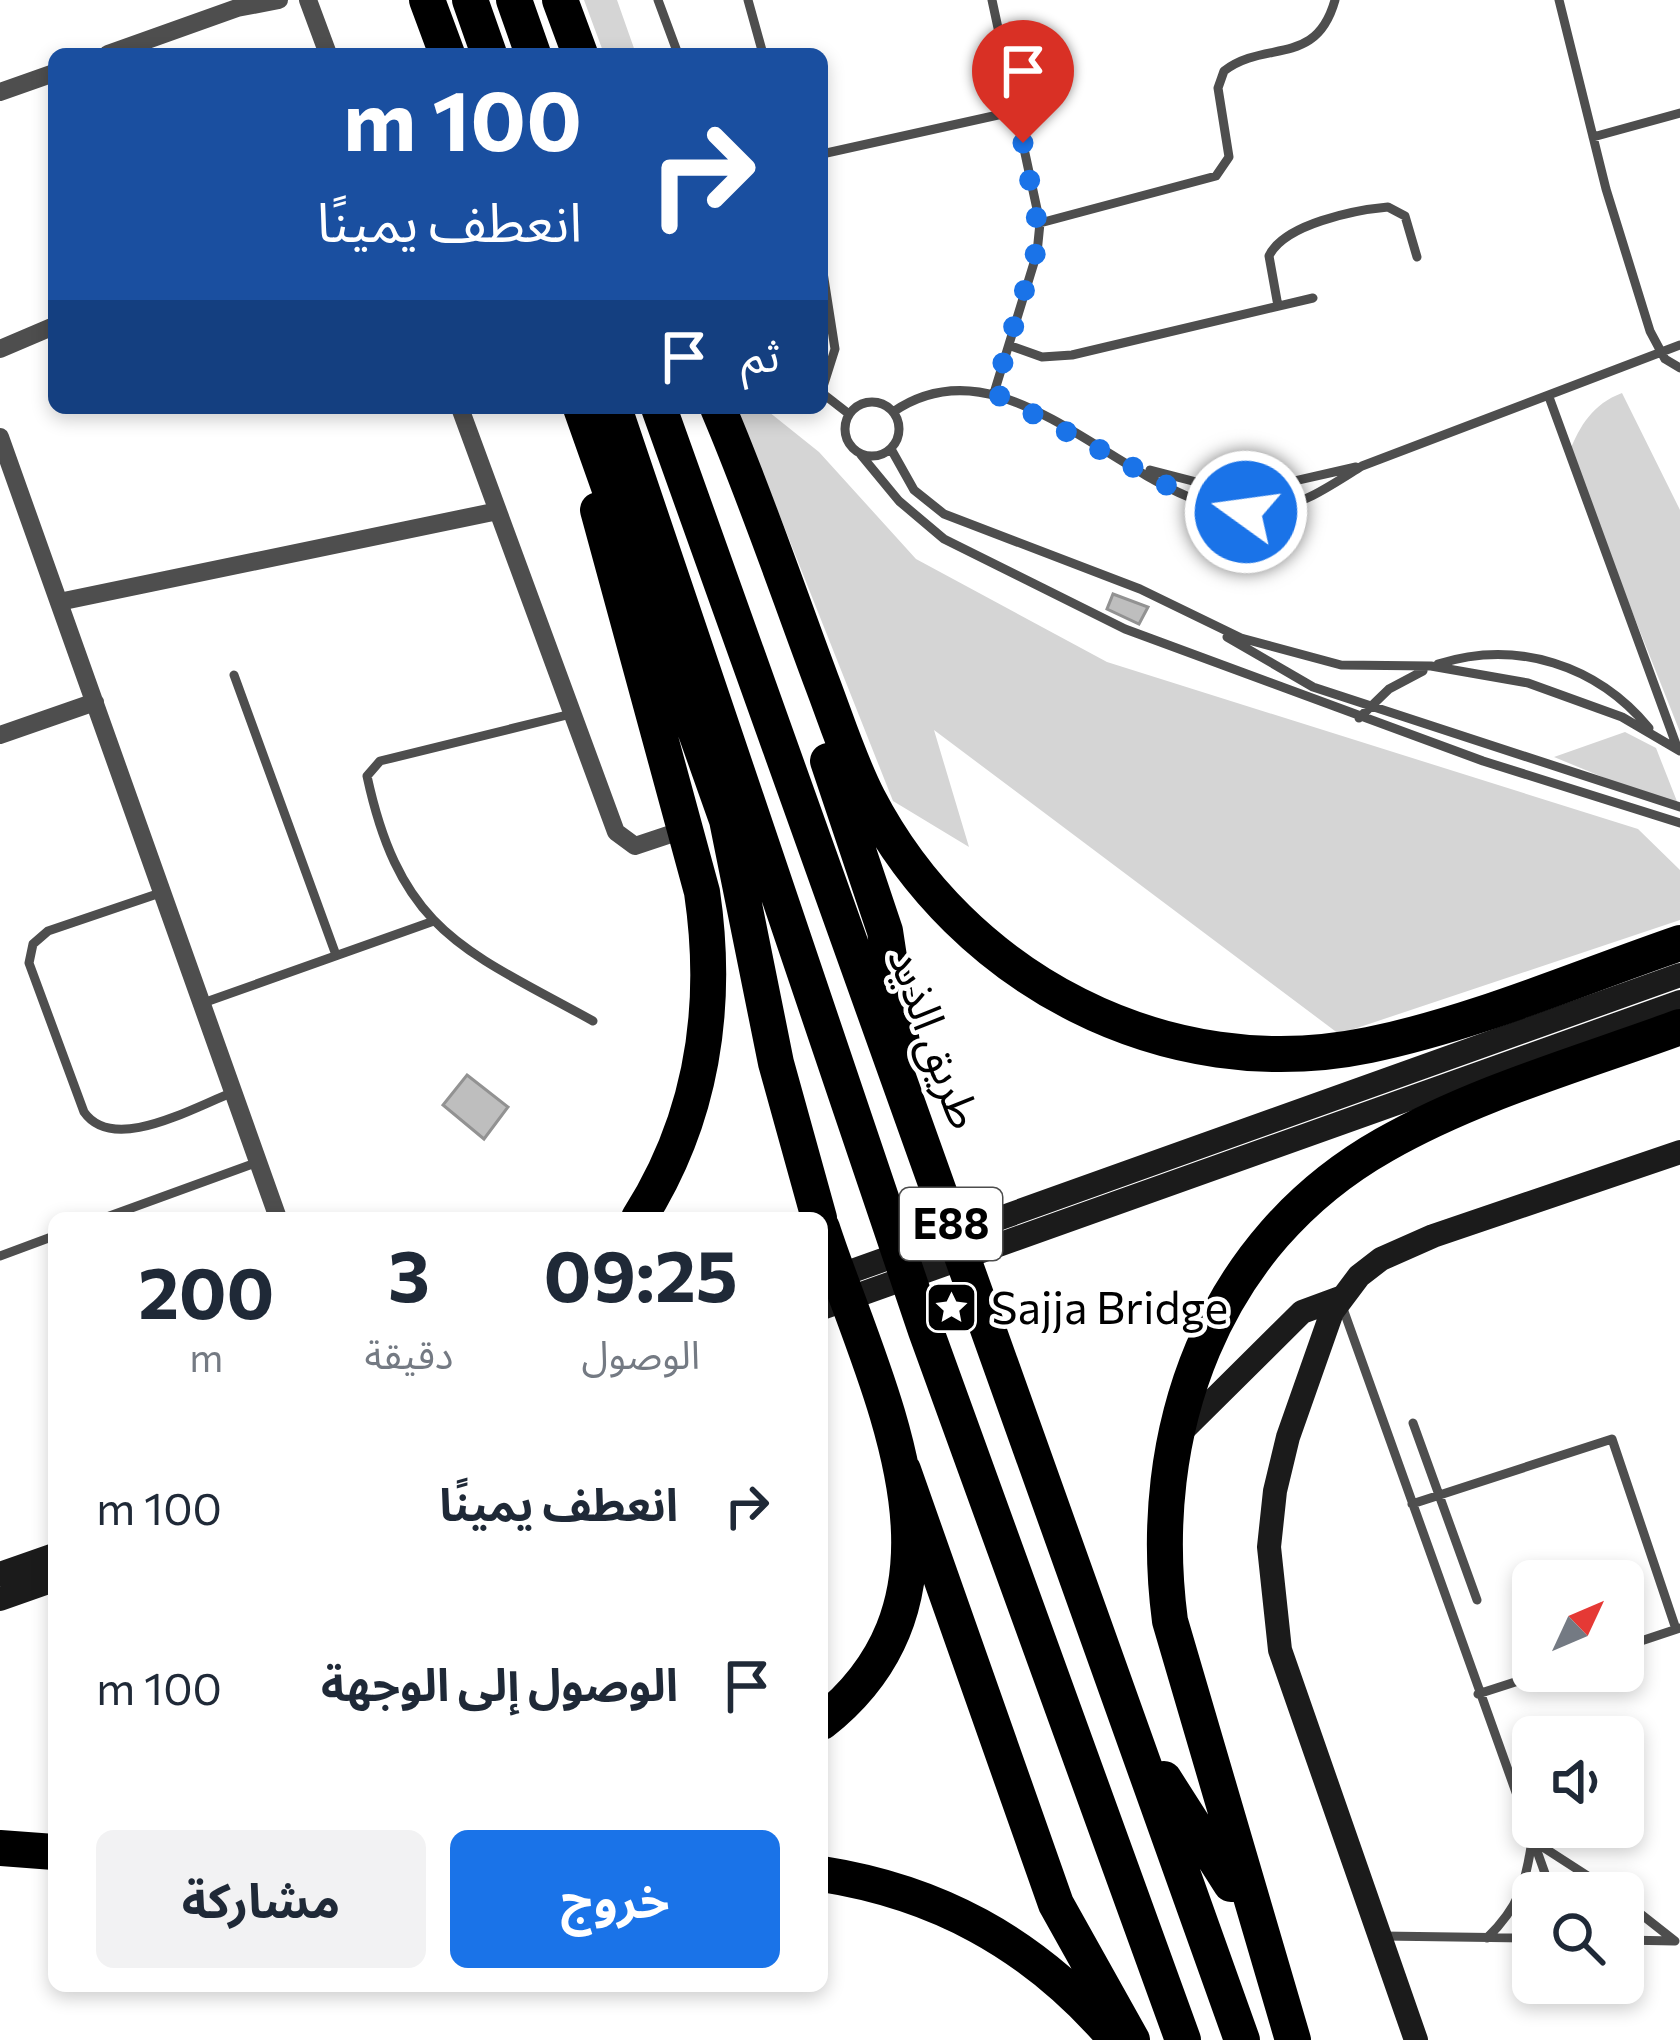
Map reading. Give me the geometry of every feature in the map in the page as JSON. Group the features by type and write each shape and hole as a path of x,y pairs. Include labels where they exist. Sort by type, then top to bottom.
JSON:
{"highway":[{"path":"427,0 445,48"},
{"path":"470,0 487,48"},
{"path":"514,0 531,48"},
{"path":"560,0 578,48"},
{"path":"572,414 686,830 708,931 704,1052 682,1133 642,1212"},
{"path":"583,414 728,820 776,1064 817,1212"},
{"name":"E88","path":"616,414 926,1331 1183,2040"},
{"name":"طريق الذيد","path":"661,414 1242,2040"},
{"path":"707,414 885,931 909,1106"},
{"path":"720,414 848,751 888,834 944,908 1014,969 1053,994 1095,1015 1183,1043 1275,1054 1321,1052 1412,1034 1680,943"},
{"path":"1292,2040 1170,1621 1161,1555 1173,1441 1200,1352 1233,1291 1275,1236 1324,1187 1380,1147 1442,1115 1680,1027"},
{"path":"828,1246 1056,1904 1132,2040"},
{"path":"828,1716 860,1685 897,1620 913,1549 903,1470"},
{"path":"1131,1730 1258,1928"},
{"path":"0,1848 48,1852"},
{"path":"828,1875 913,1894 1002,1936 1079,1998 1117,2040"}],"main road":[{"path":"828,1296 1680,975"},
{"path":"1021,1224 1680,1002"},
{"path":"1415,2040 1280,1650 1271,1591 1271,1519 1280,1464 1340,1298 1359,1276 1406,1245 1680,1152"},
{"path":"1173,1441 1302,1312 1340,1298"},
{"path":"0,1574 48,1557"},
{"path":"0,1599 48,1582"}],"street":[{"path":"125,48 237,8 282,0 309,2 326,48"},
{"path":"411,0 430,48"},
{"path":"0,92 48,75"},
{"path":"0,349 48,329"},
{"path":"462,414 620,839 643,845 686,830"},
{"path":"0,437 276,1212"},
{"path":"59,602 498,511"},
{"path":"0,735 95,702"}],"lane":[{"path":"658,0 676,48"},
{"path":"748,0 761,48"},
{"path":"992,0 1040,223 1012,346 994,393"},
{"path":"1040,223 1216,176 1229,157 1218,88 1225,71 1311,40 1330,16 1335,0"},
{"path":"1559,0 1592,136 1659,351 1680,368"},
{"path":"828,153 1016,111"},
{"path":"1592,136 1680,112"},
{"path":"1278,306 1269,256 1278,241 1297,232 1388,207 1405,216 1417,257"},
{"path":"1012,346 1042,357 1072,355 1313,298"},
{"path":"828,304 835,349 828,372"},
{"path":"1141,467 1208,485 1259,489 1362,466 1680,345"},
{"path":"1362,466 1294,504 1246,512 1198,502 1141,467 994,393 941,390 893,412 867,402 848,414 844,432 920,521 971,554 1175,650 1359,718 1680,824"},
{"path":"828,397 848,414"},
{"path":"1550,397 1679,752"},
{"path":"892,449 900,431 893,412"},
{"path":"861,455 892,449"},
{"path":"892,449 914,490 944,514 1088,568 1209,623 1307,659 1376,668 1431,667 1560,692 1652,732"},
{"path":"1209,623 1275,670 1680,807"},
{"path":"1359,718 1371,705 1431,667 1474,655 1542,658 1604,686 1679,752"},
{"path":"234,675 336,955"},
{"path":"573,713 370,766 368,782 407,892 431,922 482,960 593,1022"},
{"path":"163,892 48,931 33,944 28,963 84,1112 100,1128 122,1131 234,1093"},
{"path":"202,1003 431,922"},
{"path":"120,1212 258,1162"},
{"path":"0,1256 48,1238"},
{"path":"1340,1298 1512,1786"},
{"path":"1413,1423 1477,1600"},
{"path":"1412,1504 1612,1439 1678,1628 1644,1639"},
{"path":"1478,1694 1512,1683"},
{"path":"1487,1938 1526,1886 1531,1848"},
{"path":"1544,1848 1582,1872"},
{"path":"1644,1916 1677,1942"},
{"path":"1378,1936 1512,1938"},
{"path":"1644,1941 1677,1942"}],"shaded area":[{"path":"584,0 617,0 634,48 602,48"},
{"path":"1622,393 1680,510 1680,732 1569,453 1589,417"},
{"path":"739,414 772,414 819,452 916,559 1107,662 1638,829 1680,870 1680,920 1339,1034 934,730 969,847 893,801"},
{"path":"1625,732 1656,748 1680,809 1554,757"}],"building":[{"path":"1113,594 1148,607 1139,624 1107,609"},
{"path":"467,1075 508,1107 484,1139 443,1105"}],"place":[{"name":"Sajja Bridge","path":"952,1308"}],"route":[{"path":"1023,143 1040,238 1012,346 994,393 1141,467 1176,492 1221,509 1246,512"}]}
